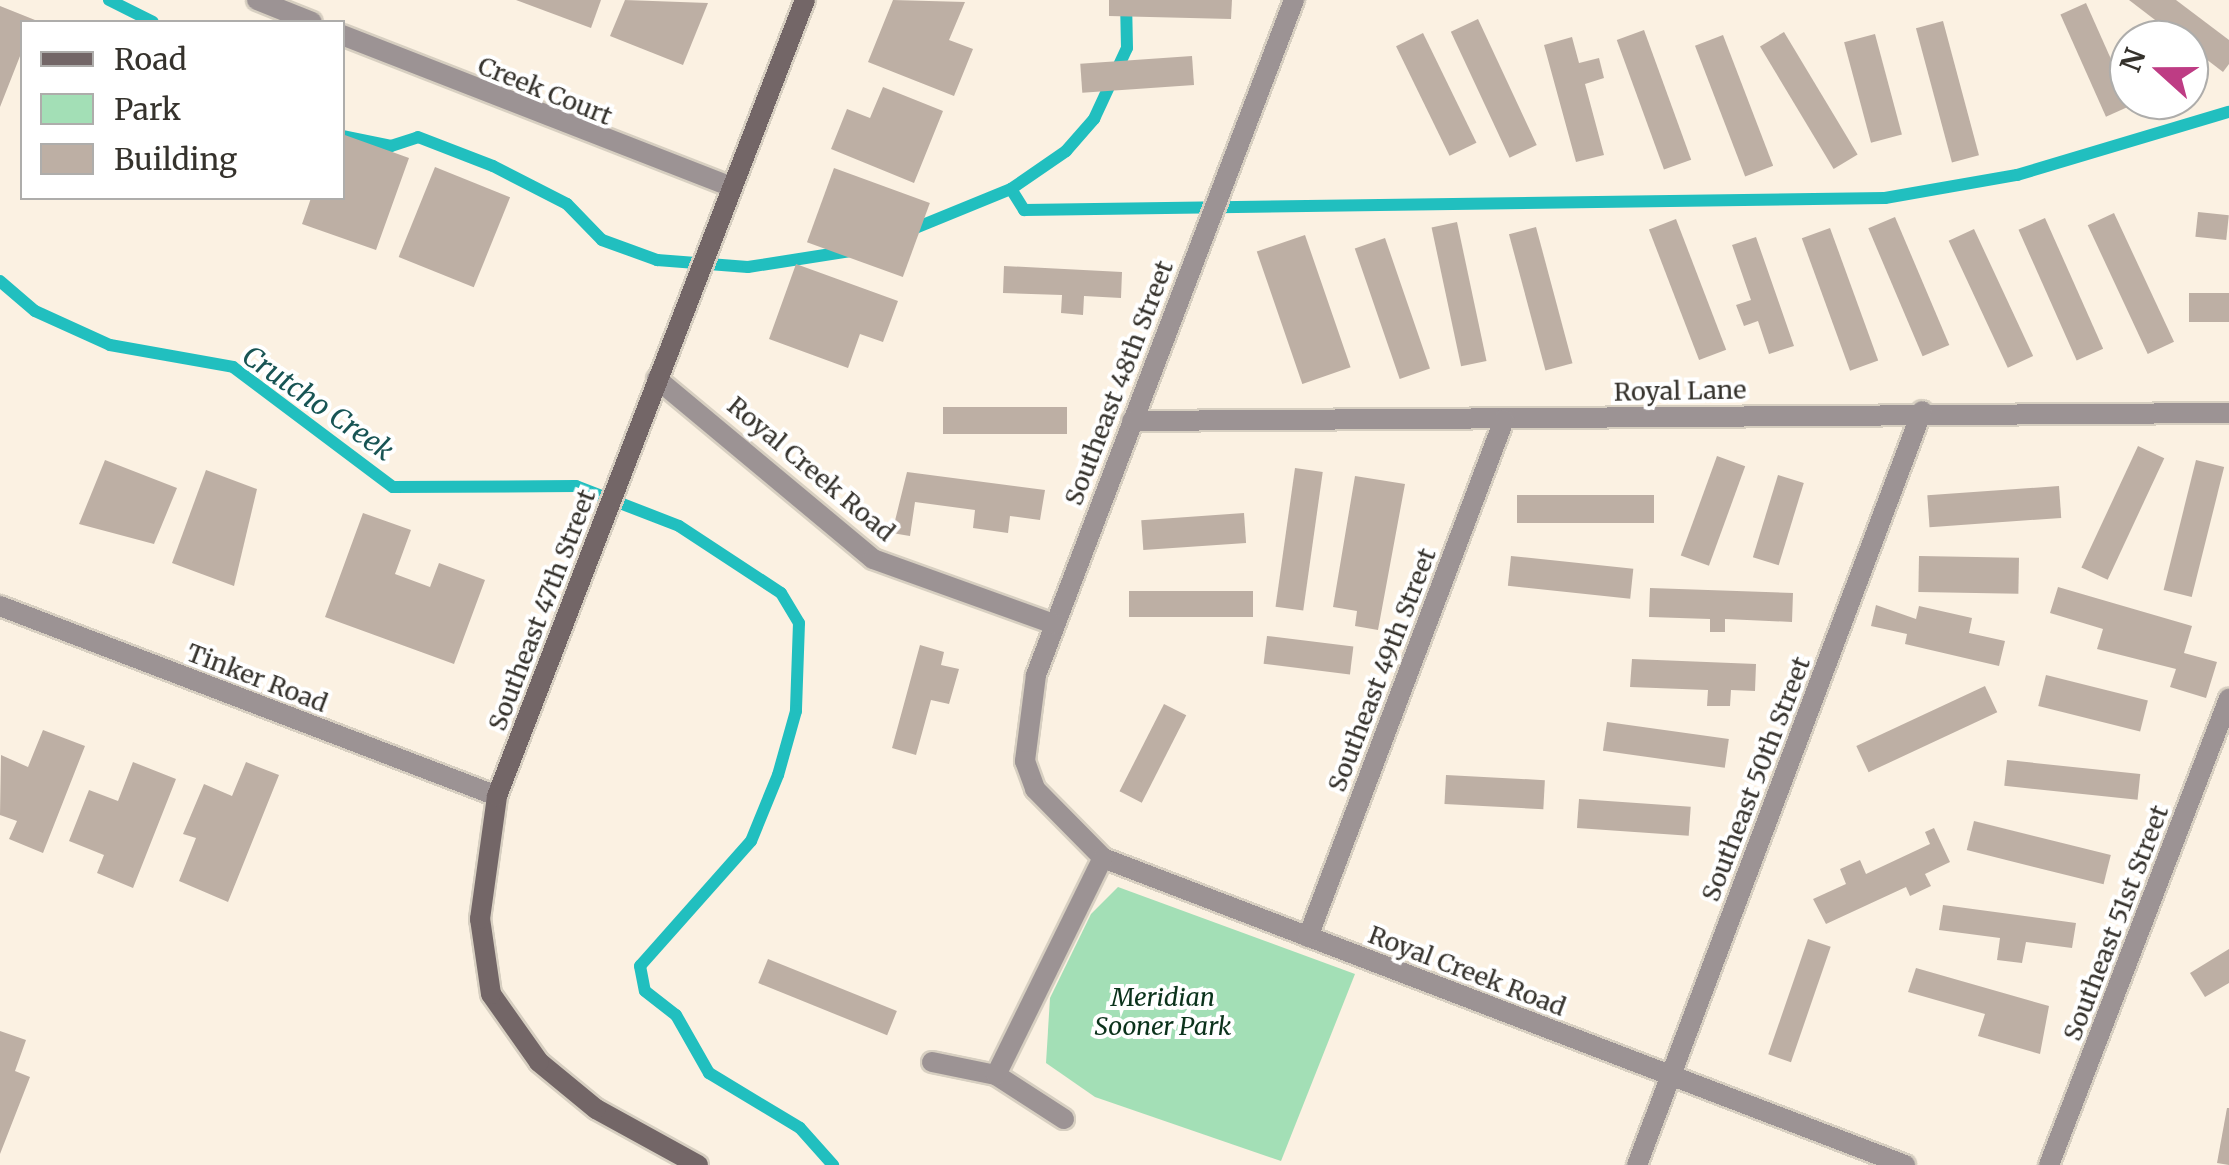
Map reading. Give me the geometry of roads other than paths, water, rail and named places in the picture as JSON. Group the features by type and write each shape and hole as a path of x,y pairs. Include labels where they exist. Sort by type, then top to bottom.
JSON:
{"street":[{"path":"256,0 307,20"},
{"name":"Southeast 47th Street","path":"698,1165 596,1109 539,1062 491,994 480,920 497,796 805,0"},
{"name":"Southeast 48th Street","path":"1035,789 1026,728 1054,624 1294,0"},
{"name":"Creek Court","path":"345,36 731,186"},
{"name":"Royal Creek Road","path":"656,378 873,559 1054,624"},
{"name":"Royal Lane","path":"1132,421 1504,420 1922,411 2229,413"},
{"name":"Southeast 50th Street","path":"1637,1165 1922,411"},
{"name":"Southeast 49th Street","path":"1308,937 1504,420"},
{"name":"Tinker Road","path":"0,606 497,796"},
{"name":"Southeast 51st Street","path":"2049,1165 2229,699"},
{"name":"Royal Creek Road","path":"1035,789 1103,858 1904,1165"},
{"path":"996,1075 1103,858"},
{"path":"932,1062 996,1075 1064,1119"}],"waterway":[{"path":"109,0 149,20"},
{"path":"908,231 1011,189 1066,151 1094,119 1127,48 1126,0"},
{"path":"1011,189 1024,210 1885,198 2017,175 2229,112"},
{"path":"345,137 391,146 418,137 493,166 567,204 602,240 657,260 748,267 857,250"},
{"name":"Crutcho Creek","path":"0,281 35,311 110,345 233,367 393,487 576,486 679,526 781,593 799,623 796,711 778,775 751,841 640,966 645,991 676,1015 709,1073 800,1128 833,1165"}],"park label":[{"name":"Meridian Sooner Park","path":"1163,1012"}]}
